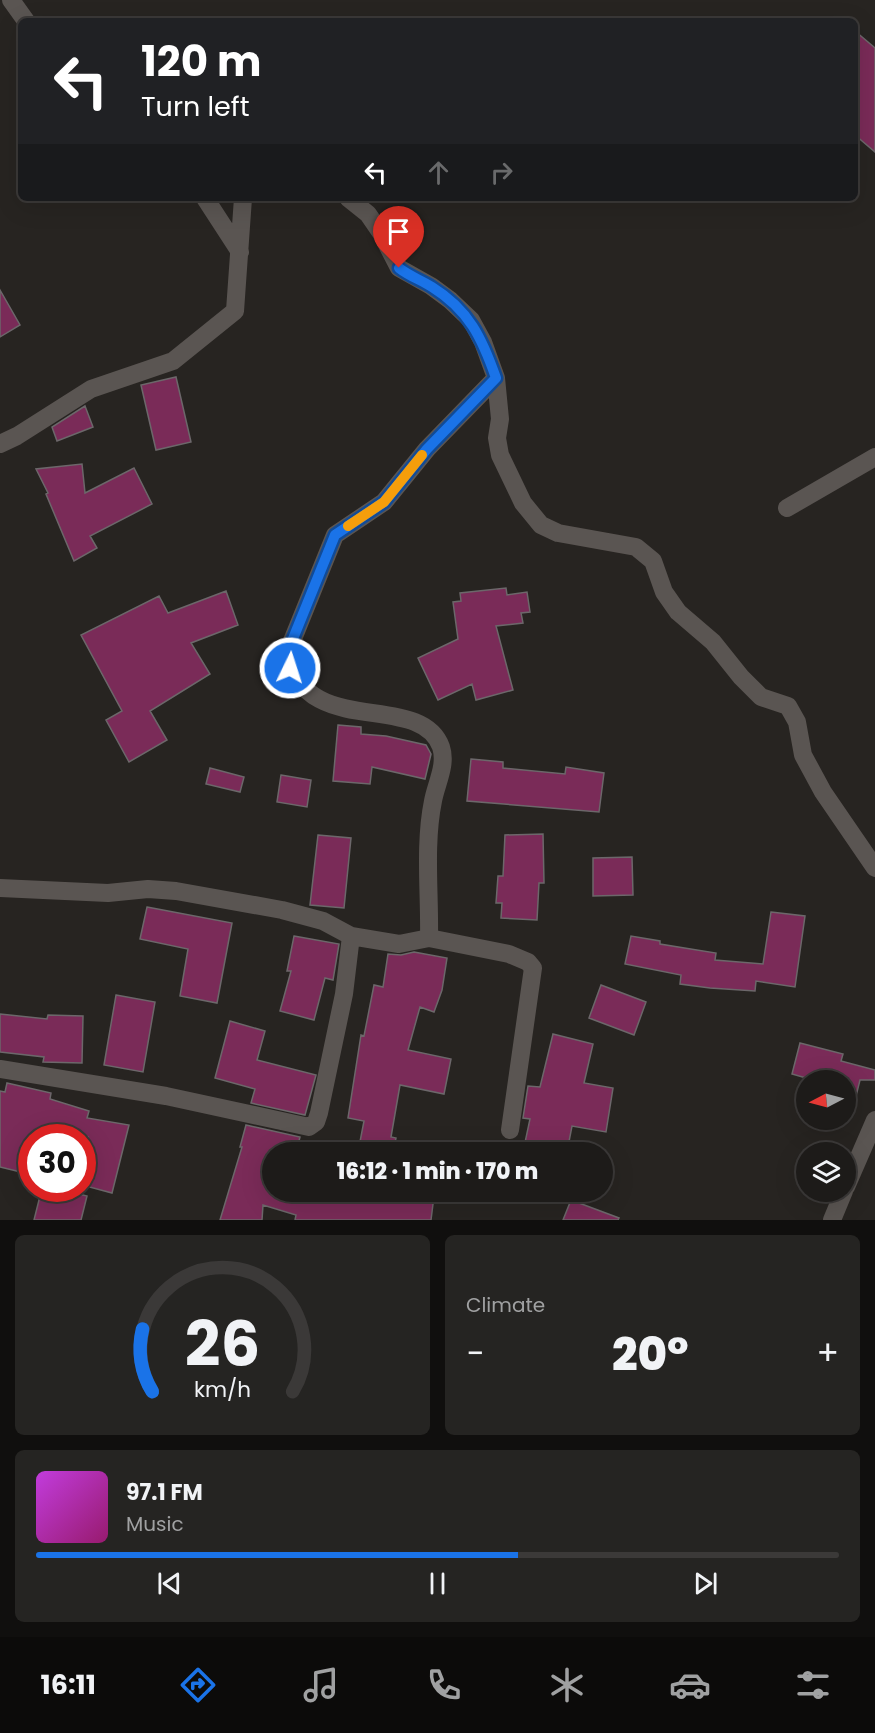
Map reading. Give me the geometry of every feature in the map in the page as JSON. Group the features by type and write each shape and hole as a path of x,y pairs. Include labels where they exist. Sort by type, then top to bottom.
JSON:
{"street":[{"path":"11,0 24,18"},
{"path":"206,201 240,252"},
{"path":"0,444 17,436 91,389 173,361 235,310 243,201"},
{"path":"352,201 368,214 381,233 399,268 431,286 471,320 483,342 496,378 500,419 497,438 500,455 523,503 541,525 558,533 636,547 653,561 664,592 678,612 713,642 741,677 761,697 789,706 797,722 802,755 875,868"},
{"path":"429,938 432,802 442,763 441,748 433,732 416,723 322,703 304,688 290,668 288,651 335,535 384,502 427,449 496,378"},
{"path":"787,508 875,457"},
{"path":"0,888 108,893 148,889 176,891 282,910 323,921 351,936 399,944 429,938 509,954 528,962 532,968 510,1130"},
{"path":"0,1069 166,1096 309,1127 316,1122 319,1113 344,994 351,936"},
{"path":"856,1164 875,1120"},
{"path":"832,1220 839,1202"}],"building":[{"path":"858,34 875,48 875,152 858,138"},
{"path":"0,290 20,325 0,337"},
{"path":"176,377 191,442 156,450 141,385"},
{"path":"85,406 93,427 57,441 52,427"},
{"path":"82,464 85,493 134,468 152,504 90,536 97,548 74,561 46,494 48,493 36,469"},
{"path":"506,588 507,595 527,592 530,612 521,613 523,623 496,626 513,690 476,700 472,684 438,700 418,658 458,639 453,602 461,601 460,593"},
{"path":"226,591 238,625 191,643 210,674 150,711 167,740 129,762 106,720 122,711 81,635 159,596 168,613"},
{"path":"338,725 361,727 361,734 386,736 426,745 431,754 425,779 372,767 370,784 333,781"},
{"path":"471,759 503,762 503,768 565,774 566,767 604,773 599,812 467,801"},
{"path":"210,768 244,777 240,792 206,784"},
{"path":"281,775 311,780 307,807 277,802"},
{"path":"543,834 544,883 539,883 537,920 501,918 502,903 496,903 498,876 503,876 505,835"},
{"path":"318,835 351,838 344,908 310,905"},
{"path":"632,857 633,895 593,896 593,858"},
{"path":"147,907 232,923 217,1003 180,996 188,949 140,939"},
{"path":"771,912 805,916 795,987 756,981 755,991 680,984 681,975 625,964 631,936 660,941 660,944 716,953 715,960 763,964"},
{"path":"294,936 339,944 333,980 325,978 314,1020 280,1011 291,971 287,971"},
{"path":"414,952 447,958 442,990 434,1012 420,1007 408,1050 451,1059 444,1094 400,1085 391,1137 396,1138 395,1142 360,1142 364,1121 348,1118 361,1035 364,1036 374,985 383,987 388,954 401,955"},
{"path":"601,985 646,1002 634,1035 589,1018"},
{"path":"116,995 155,1002 143,1072 104,1065"},
{"path":"0,1014 47,1019 48,1015 83,1016 82,1063 43,1062 44,1057 0,1052"},
{"path":"230,1021 265,1031 257,1060 316,1075 305,1115 251,1103 255,1089 215,1078"},
{"path":"553,1034 593,1044 584,1083 613,1088 606,1132 572,1126 569,1142 525,1142 530,1119 523,1118 528,1086 540,1087"},
{"path":"800,1043 843,1054 841,1061 875,1070 875,1080 860,1080 856,1096 856,1070 796,1070 796,1075 792,1074"},
{"path":"7,1083 51,1093 50,1099 89,1111 87,1118 129,1125 112,1193 96,1189 96,1124 18,1124 18,1171 0,1167 0,1091 5,1092"},
{"path":"246,1125 300,1137 299,1142 262,1142 262,1202 433,1202 431,1220 295,1220 296,1215 263,1205 262,1220 220,1220 242,1147 240,1147"},
{"path":"38,1202 86,1202 81,1220 34,1220"},
{"path":"570,1202 576,1202 619,1218 618,1220 563,1220"}],"slow traffic":[{"path":"348,526 384,502 422,455"}],"route":[{"path":"290,668 288,651 335,535 384,502 427,449 496,378 483,342 471,320 431,286 399,268"}]}
